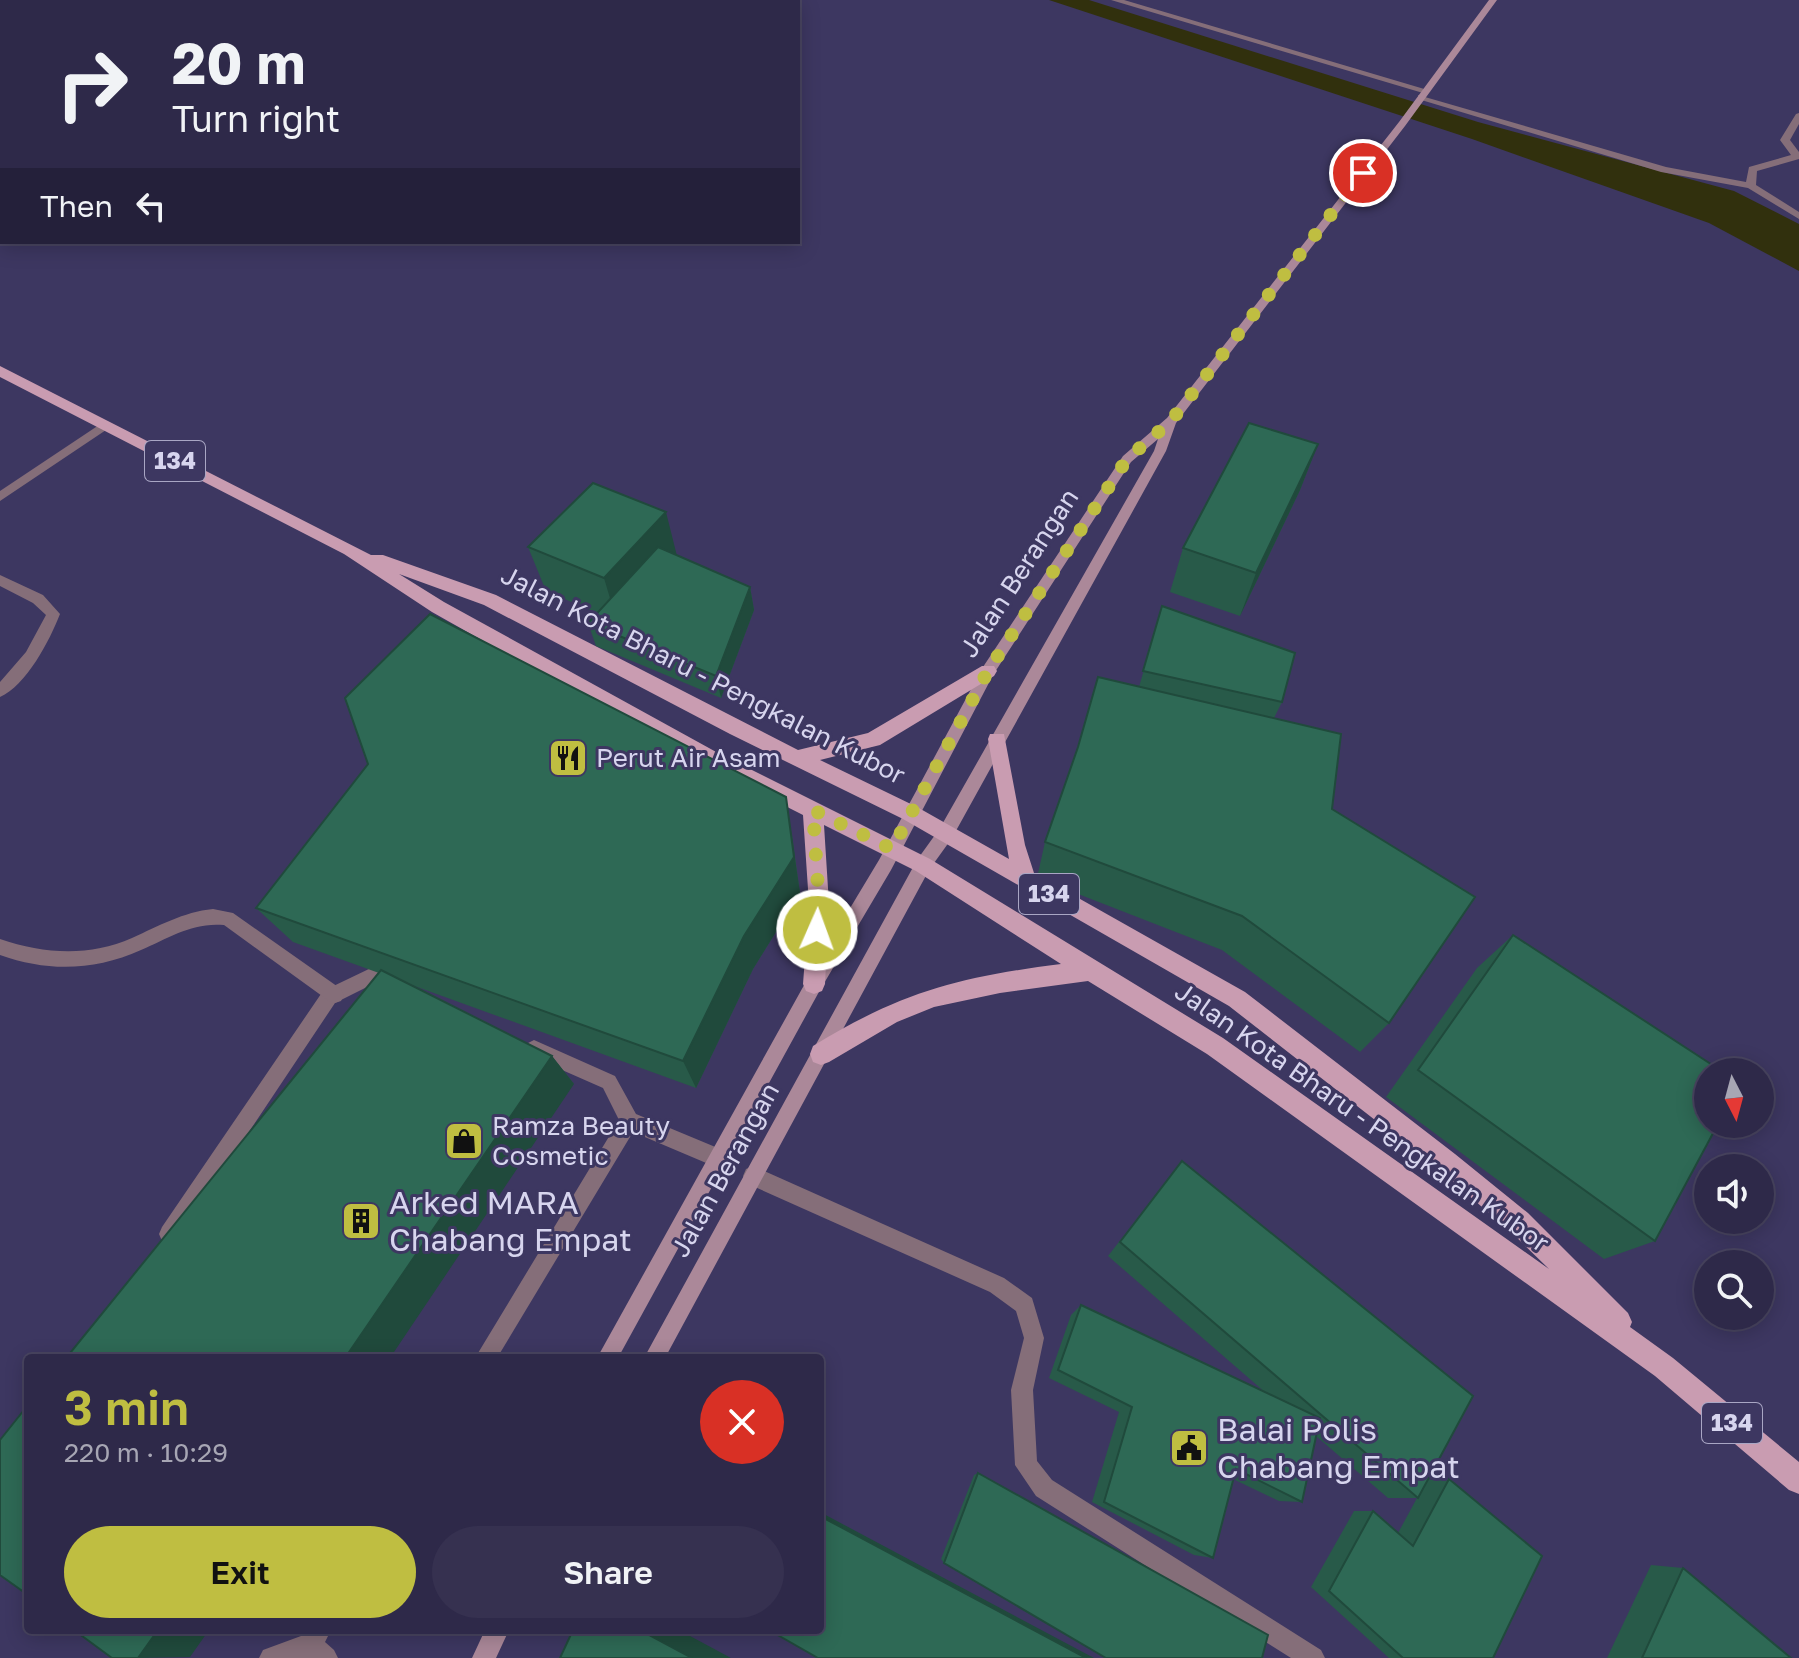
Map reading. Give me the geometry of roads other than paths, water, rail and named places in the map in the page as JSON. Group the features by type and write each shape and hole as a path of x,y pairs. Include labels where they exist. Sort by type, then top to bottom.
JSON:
{"main road":[{"name":"Jalan Berangan","path":"609,1354 988,671 1127,459 1171,421 1402,124 1493,0"},
{"name":"Jalan Kota Bharu - Pengkalan Kubor","path":"0,371 350,550 438,607 711,759 923,865 1215,1046 1664,1367 1799,1480"},
{"name":"Jalan Berangan","path":"656,1354 923,865 946,833 1160,451 1171,421"},
{"name":"Jalan Kota Bharu - Pengkalan Kubor","path":"350,550 490,600 796,758 910,813 1237,999 1447,1162 1519,1222 1664,1367"},
{"path":"796,758 873,740 988,671"},
{"path":"997,739 1015,845 1026,881"},
{"path":"813,810 819,904 814,984"},
{"path":"821,1054 874,1022 913,1004 970,988 1090,971"},
{"path":"484,1658 495,1634"}],"street":[{"path":"1115,0 1664,170 1751,186 1799,216"},
{"path":"1751,186 1752,169 1798,156 1785,140 1799,116"},
{"path":"0,497 105,425"},
{"path":"0,580 38,599 53,614 45,636 29,660 0,691"},
{"path":"0,947 51,958 87,961 123,950 192,918 211,915 227,918 335,995"},
{"path":"155,1255 328,999 371,976 413,995"},
{"path":"511,1038 609,1082 629,1121 718,1158"},
{"path":"487,1354 629,1121"},
{"path":"753,1176 997,1285 1025,1305 1034,1338 1022,1390 1026,1465 1044,1488 1313,1658"},
{"path":"271,1658 318,1644"}],"place":[{"name":"Perut Air Asam","path":"568,758"},
{"name":"Ramza Beauty Cosmetic","path":"464,1141"},
{"name":"Arked MARA Chabang Empat","path":"361,1221"},
{"name":"Balai Polis Chabang Empat","path":"1189,1448"}]}
